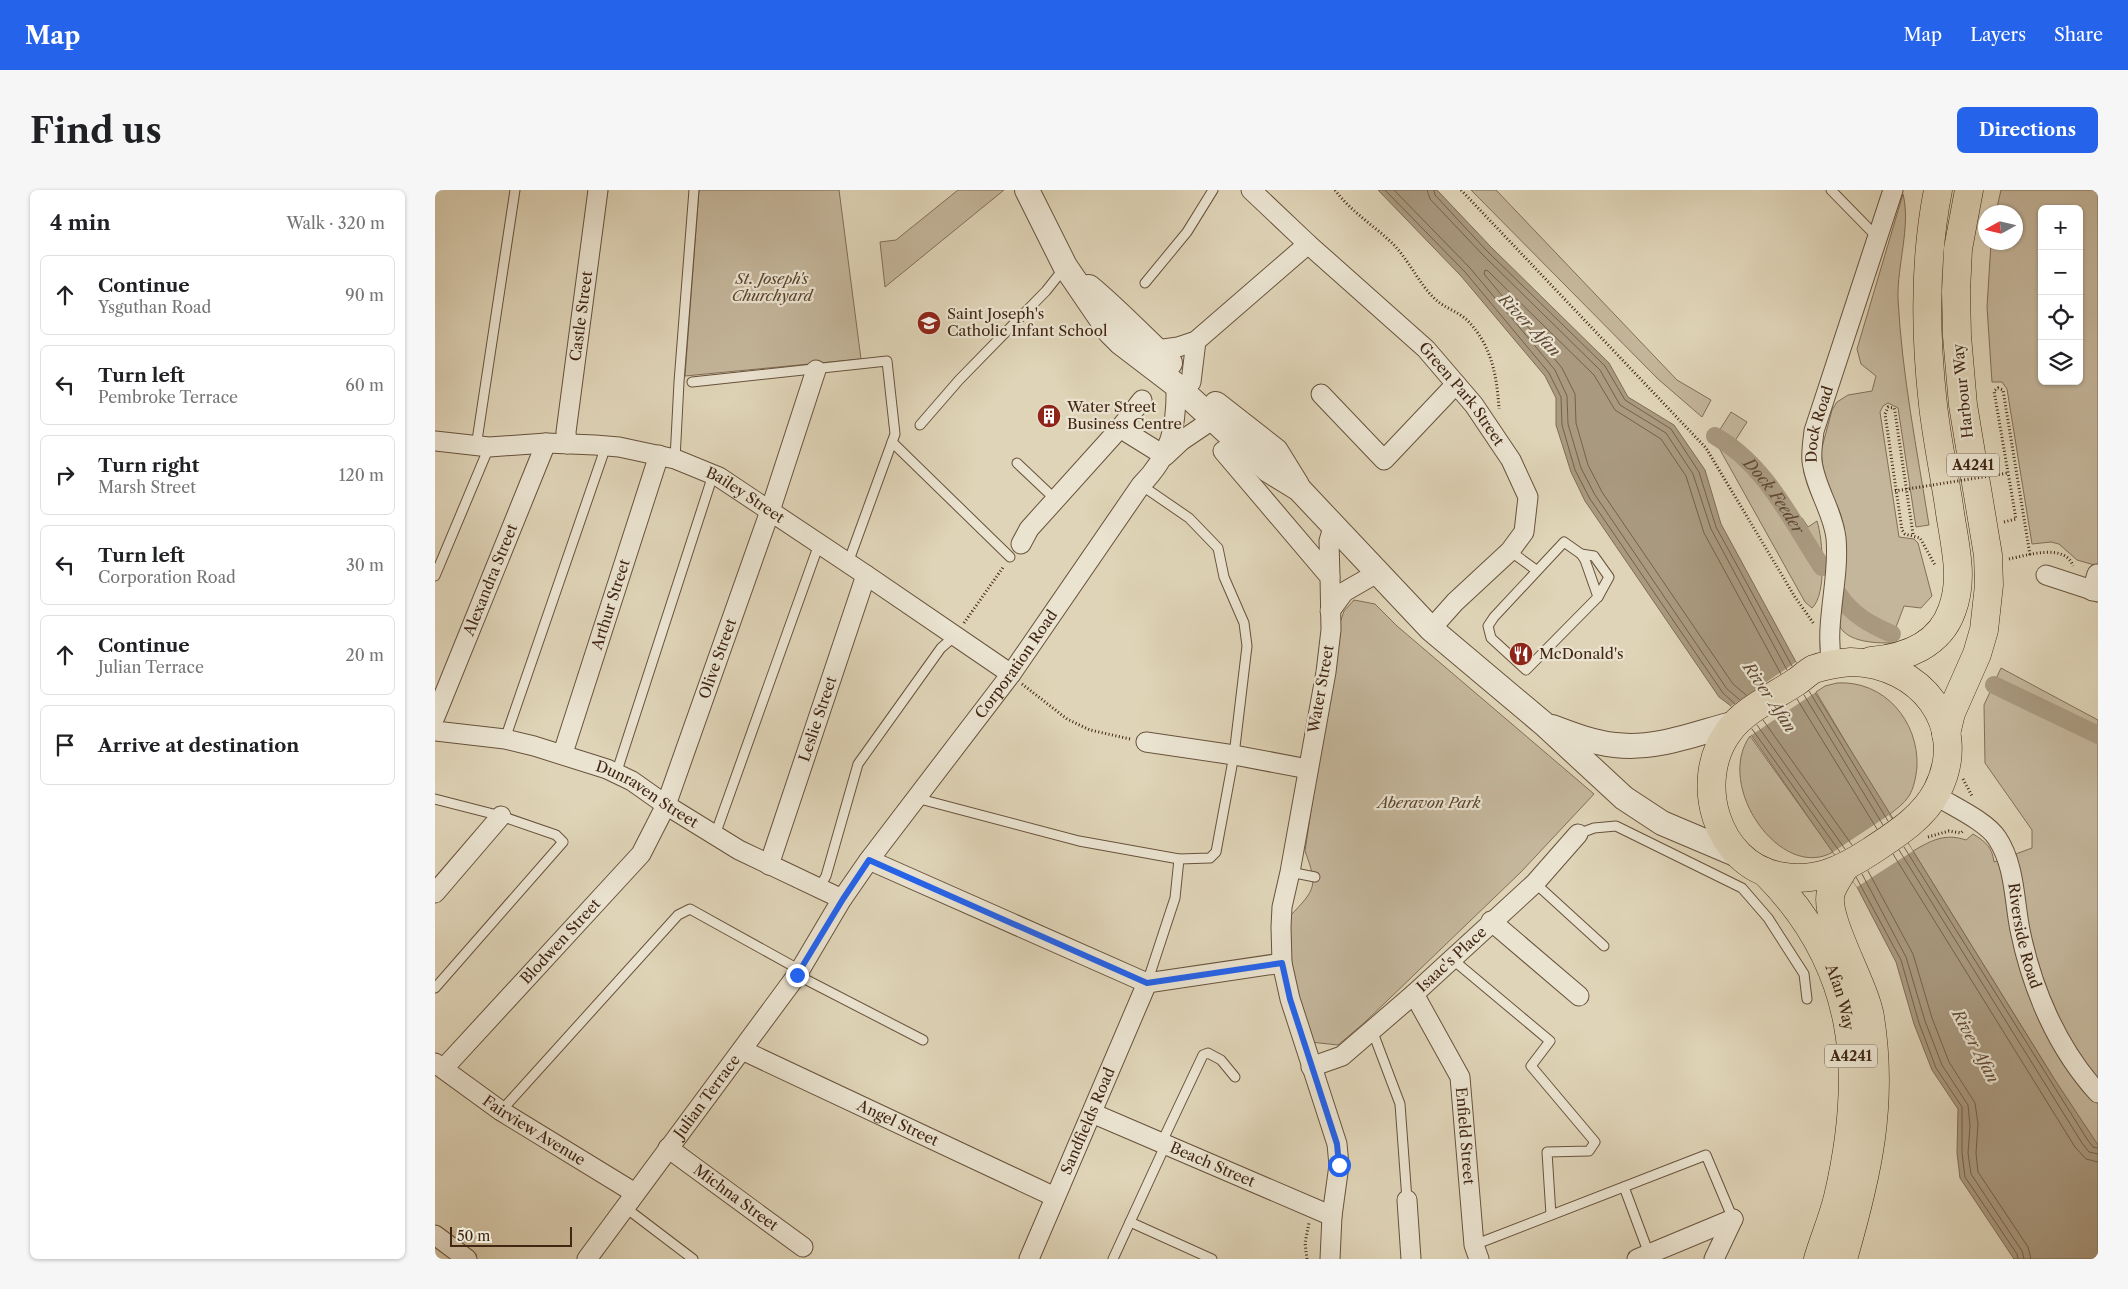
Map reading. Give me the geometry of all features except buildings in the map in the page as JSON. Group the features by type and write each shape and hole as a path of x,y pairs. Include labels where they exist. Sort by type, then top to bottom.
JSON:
{"main road":[{"name":"Harbour Way","path":"1859,662 1888,660 1911,653 1923,646 1945,625 1952,612 1958,592 1957,558 1933,405 1927,305 1929,259 1938,190"},
{"name":"Harbour Way","path":"1946,734 1951,713 1977,654 1984,630 1989,585 1988,555 1963,405 1957,336 1956,292 1958,249 1969,190"},
{"name":"A4241","path":"1859,662 1891,668 1908,677 1933,702 1941,717 1946,734 1947,756 1943,776 1935,794 1911,836 1844,868 1805,878 1792,879 1765,872 1740,856 1721,830 1712,794 1714,764 1723,741 1738,721 1816,669 1832,664 1859,662"},
{"name":"Afan Way","path":"1843,1259 1861,1198 1871,1149 1875,1095 1869,1015 1857,975 1831,911 1831,892 1844,868"},
{"name":"Afan Way","path":"1765,872 1781,888 1821,946 1835,975 1847,1017 1853,1086 1847,1146 1837,1198 1818,1259"}],"street":[{"name":"Castle Street","path":"567,444 566,432 598,190"},
{"path":"1027,190 1065,266 1110,332 1191,388 1276,451 1299,489 1431,629 1544,724 1623,798 1662,823 1740,856"},
{"name":"Green Park Street","path":"1251,190 1308,244 1426,349 1474,405 1511,460 1528,497 1524,532 1510,551 1455,602 1431,629"},
{"name":"Dock Road","path":"1832,664 1829,635 1836,538 1831,518 1814,474 1812,449 1814,431 1893,190"},
{"path":"1156,350 1178,347 1196,341 1308,244"},
{"path":"1065,266 1120,313 1134,330 1156,350 1191,388 1212,420 1268,470 1299,489"},
{"name":"Corporation Road","path":"824,930 869,860 1011,674 1141,485 1165,456 1177,418 1191,388 1196,341"},
{"name":"Olive Street","path":"666,805 769,511 816,370"},
{"path":"1321,394 1384,460 1456,384"},
{"path":"1191,388 1212,420"},
{"path":"1020,538 1120,428 1142,400"},
{"path":"1120,428 1165,456 1181,441 1212,420"},
{"name":"Bailey Street","path":"435,441 482,447 546,443 606,446 667,457 713,475 866,575 1011,674"},
{"name":"Alexandra Street","path":"435,717 546,443"},
{"path":"1223,451 1329,577"},
{"name":"Arthur Street","path":"563,754 667,457"},
{"name":"Water Street","path":"1330,1259 1332,1216 1339,1165 1337,1144 1290,999 1282,963 1282,907 1291,872 1331,630 1329,541 1333,524"},
{"path":"1330,611 1344,592 1377,573"},
{"name":"Leslie Street","path":"769,865 866,575"},
{"path":"2046,576 2096,585"},
{"path":"1544,724 1590,740 1617,746 1637,746 1667,742 1738,721"},
{"name":"Dunraven Street","path":"435,731 505,739 563,754 616,774 632,781 666,805 769,865 843,899"},
{"path":"1146,742 1234,755 1308,769"},
{"name":"Riverside Road","path":"1935,794 1990,830 2001,846 2010,866 2020,930 2036,990 2052,1025 2074,1063 2098,1093"},
{"name":"Blodwen Street","path":"439,1065 641,854 666,805"},
{"path":"435,894 501,816"},
{"name":"Isaac's Place","path":"1311,1066 1342,1056 1414,994 1491,921 1535,883 1578,834"},
{"path":"869,860 1147,983 1282,963"},
{"path":"1491,921 1579,996"},
{"name":"Julian Terrace","path":"587,1259 799,972 824,930"},
{"name":"Sandfields Road","path":"1029,1259 1147,983"},
{"name":"Enfield Street","path":"1414,994 1460,1077 1477,1252"},
{"name":"Angel Street","path":"742,1050 1055,1197"},
{"name":"Fairview Avenue","path":"439,1065 501,1111 631,1201"},
{"name":"Beach Street","path":"1092,1113 1332,1216"},
{"name":"Michna Street","path":"668,1148 803,1247"},
{"path":"1407,1200 1411,1259"},
{"path":"1643,1257 1733,1219"},
{"path":"1714,1259 1733,1219"},
{"path":"435,1235 467,1259"}],"lane":[{"path":"435,576 482,447 515,190"},
{"path":"667,457 679,382 694,190"},
{"path":"1145,283 1187,232 1213,190"},
{"path":"1831,190 1877,238"},
{"path":"920,425 959,380 1046,291 1065,266"},
{"path":"692,382 887,361 895,434 848,563"},
{"path":"893,442 1020,538"},
{"path":"505,739 606,446"},
{"path":"1017,463 1055,499"},
{"path":"616,774 713,475"},
{"path":"916,798 1079,841 1179,859 1210,858 1216,852 1234,755 1247,646 1244,623 1223,577 1218,548 1189,518 1141,485"},
{"path":"1564,542 1581,554 1594,556 1609,576 1598,597 1526,670 1491,638 1489,626 1493,617 1564,542"},
{"path":"715,835 819,544"},
{"path":"1510,551 1536,570"},
{"path":"1581,554 1598,597"},
{"path":"819,888 826,876 858,764 941,648 955,636"},
{"path":"435,799 501,816 557,835 563,842 435,988"},
{"path":"1578,834 1595,828 1616,826 1742,888 1768,918 1804,974 1807,999"},
{"path":"1147,983 1175,898 1179,859"},
{"path":"1291,872 1315,877"},
{"path":"1535,883 1604,946"},
{"path":"501,1111 678,915 690,909 923,1040"},
{"path":"1452,959 1550,1041 1531,1066 1595,1142 1589,1151 1547,1152 1551,1215"},
{"path":"1372,1030 1400,1104 1407,1200"},
{"path":"1113,1259 1203,1054 1208,1053 1221,1060 1235,1077"},
{"path":"1477,1252 1551,1215 1706,1155 1733,1219"},
{"path":"1624,1187 1643,1257"},
{"path":"631,1201 693,1259"},
{"path":"1130,1222 1212,1259"}],"path":[{"path":"1335,190 1351,209 1395,246 1423,286 1437,300 1468,321 1485,344 1493,362 1497,383 1499,414"},
{"path":"1461,190 1682,420 1706,448 1795,597 1817,627 1829,635"},
{"path":"2001,522 2016,520 1994,391 1998,388 2003,390 2030,555 2007,559"},
{"path":"1913,534 1895,412 1890,407 1885,409 1885,414 1895,491 1903,533 1913,534 1923,542 1937,573"},
{"path":"1993,473 1994,483"},
{"path":"1895,491 2008,473"},
{"path":"955,636 1020,538"},
{"path":"1011,674 1067,719 1090,730 1146,742"},
{"path":"1911,836 1928,837 1949,831 1961,833 1973,818"},
{"path":"1307,1259 1305,1243 1312,1208"}],"green space":[{"name":"St. Joseph's Churchyard","path":"699,190 839,190 861,359 685,376"},
{"path":"958,190 1004,190 885,287 880,242 896,240"},
{"path":"1471,190 1496,190 1677,380 1711,400 1702,417 1658,379"},
{"path":"2001,190 2098,190 2098,566 2077,560 2059,544 2051,542 2032,544 2007,389 2002,382 1992,382 1987,307 1991,250 2023,250 2023,205 1998,205"},
{"path":"1903,194 1905,232 1898,286 1900,327 1929,525 1916,527 1898,408 1888,403 1883,406 1880,412 1899,537 1914,539 1918,543 1932,596 1921,608 1904,606 1890,643 1877,643 1862,641 1849,636 1840,627 1821,451 1832,410 1837,402 1848,395 1872,391 1876,376 1861,364 1857,349"},
{"path":"1731,412 1747,422 1733,444 1758,466 1798,520 1802,518 1808,527 1817,521 1821,540 1822,580 1817,601 1812,608 1805,602 1714,439"},
{"name":"Aberavon Park","path":"1354,600 1375,604 1397,626 1594,794 1521,872 1364,1023 1338,1045 1310,1042 1290,959 1290,916 1310,893 1312,886 1312,872 1305,851 1338,629 1344,611"},
{"path":"2001,668 2098,720 2098,1221 2053,1077 1913,851 1939,839 1952,837 1966,840 1973,834 1988,845 1994,862 2032,848 2032,830 1985,763 1984,705"},
{"path":"1837,683 1854,684 1870,688 1883,696 1905,719 1912,734 1916,750 1917,767 1913,786 1907,799 1889,815 1816,692 1825,686"},
{"path":"1750,736 1833,852 1813,858 1793,854 1774,842 1759,824 1747,803 1740,779 1741,757"}],"water":[{"name":"River Afan","path":"1378,190 1437,190 1491,247 1609,363 1628,397 1674,425 1705,470 1721,524 1796,662 2053,1077 2098,1145 2098,1259 2014,1259 1960,1178 1957,1153 1958,1109 1932,1070 1914,1024 1896,962 1857,887 1731,706 1719,697 1585,501 1571,472 1556,425 1556,398 1545,376 1461,276"}],"pier":[{"path":"1796,662 1816,692 1750,736 1731,706"},
{"path":"1889,815 1913,851 1857,887 1833,852"}],"waterway":[{"name":"Dock Feeder","path":"1715,436 1733,448 1763,478 1822,567"},
{"name":"Dock Feeder","path":"1839,595 1863,619 1892,634"},
{"name":"Dock Feeder","path":"1994,685 2098,735"}],"place":[{"name":"Saint Joseph's Catholic Infant School","path":"929,323"},
{"name":"Water Street Business Centre","path":"1049,416"},
{"name":"McDonald's","path":"1521,654"}],"route":[{"path":"797,975 869,860 1147,983 1282,963 1290,999 1337,1144 1339,1165"}]}
